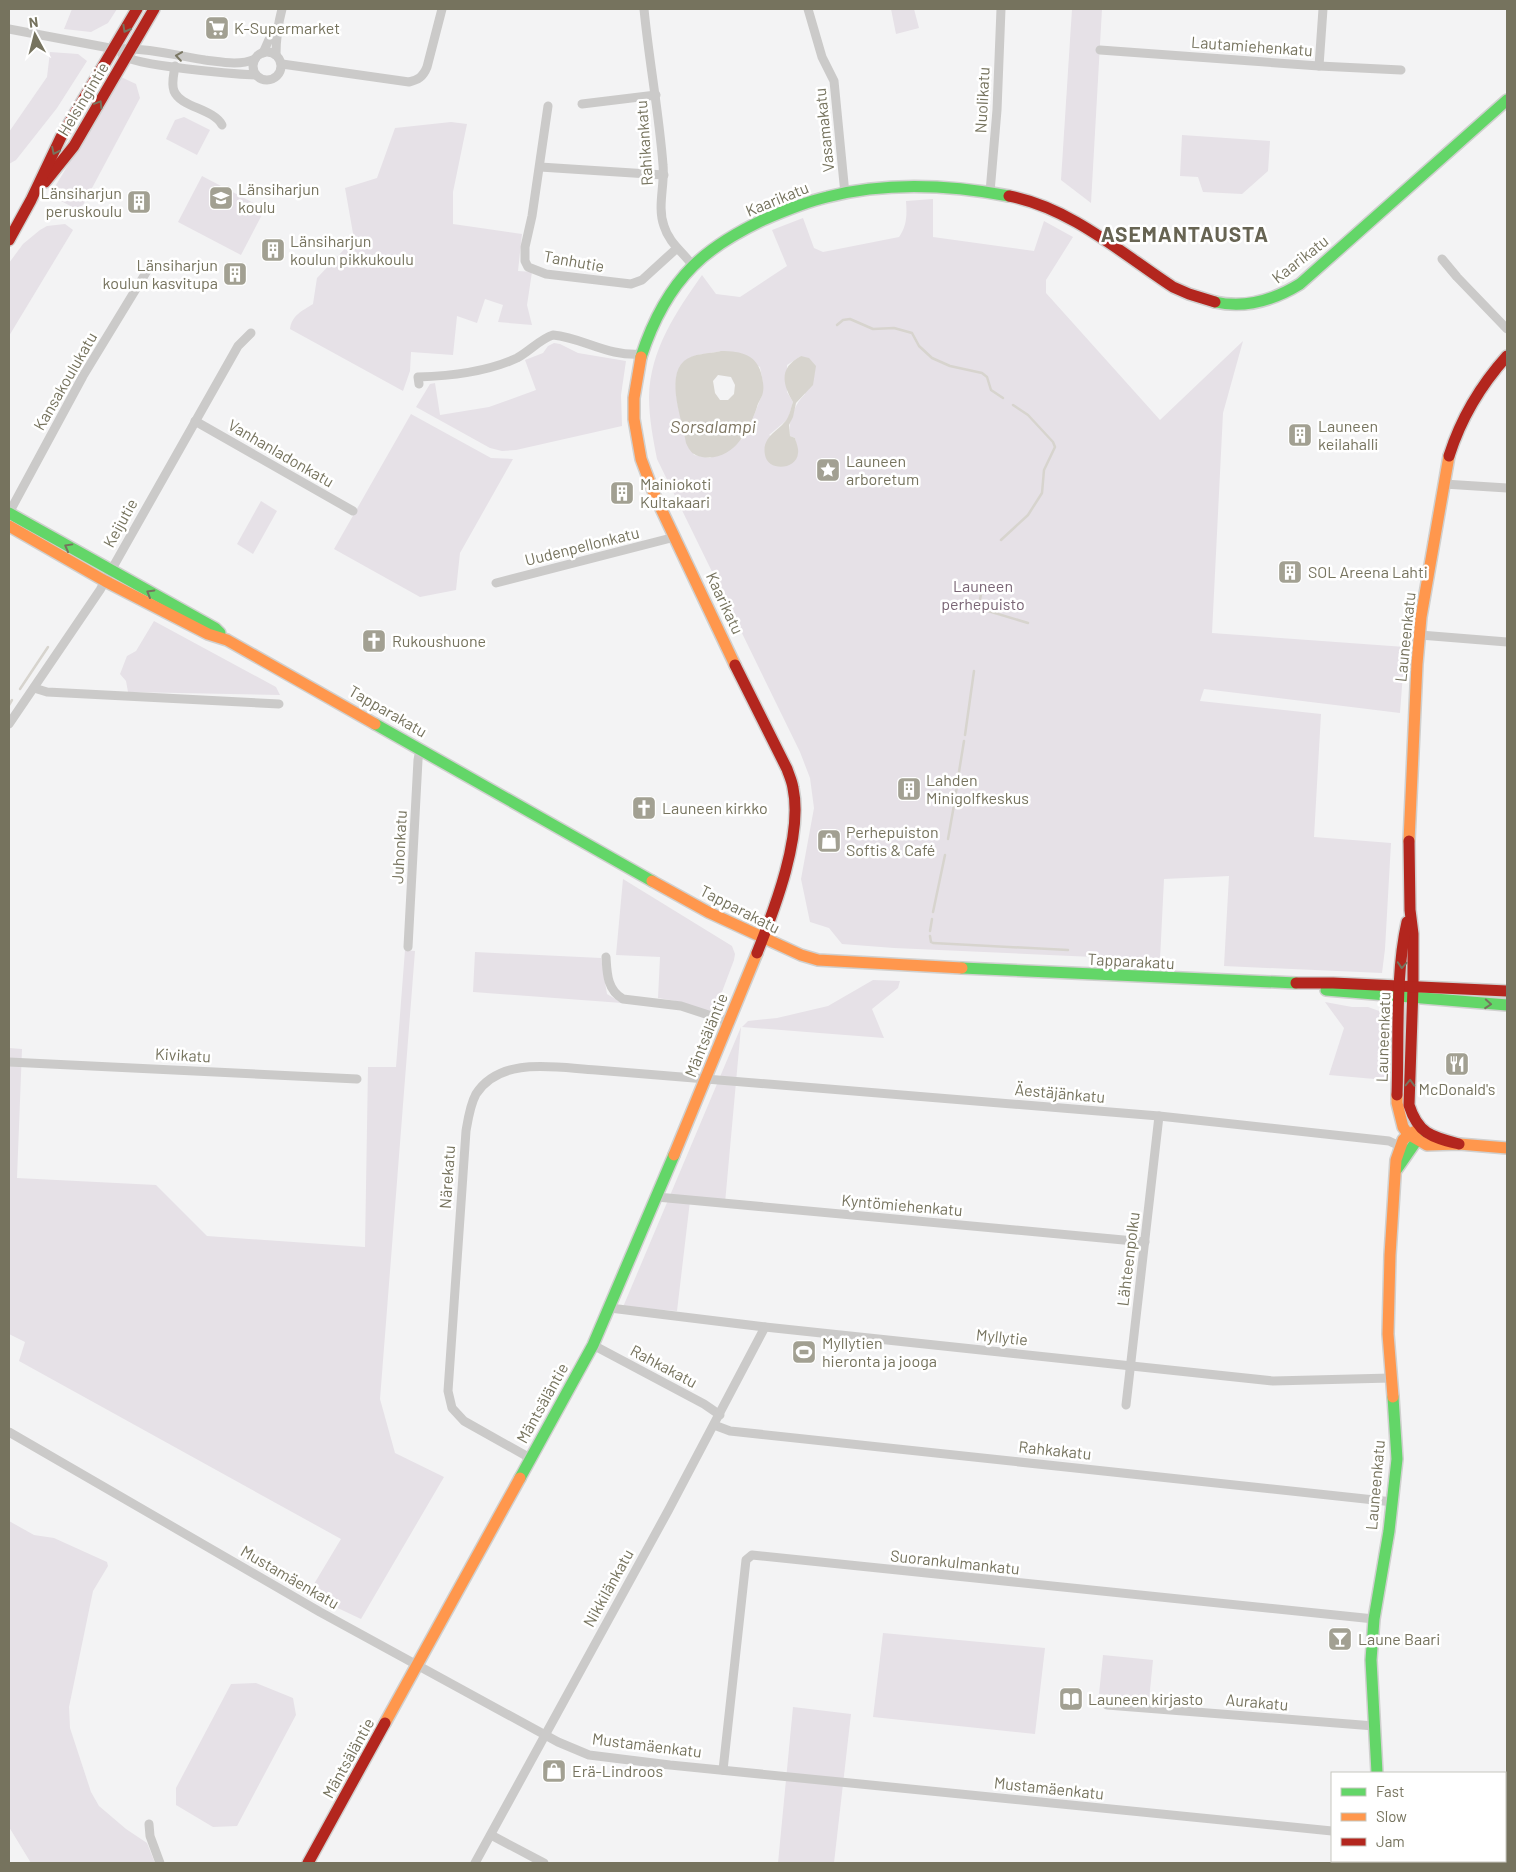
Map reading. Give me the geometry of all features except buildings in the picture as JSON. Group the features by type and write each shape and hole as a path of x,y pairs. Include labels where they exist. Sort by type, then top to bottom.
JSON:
{"street":[{"name":"Helsingintie","path":"9,240 31,200 61,137 115,49 137,9"},
{"name":"Helsingintie","path":"31,200 74,146 154,9"},
{"path":"263,53 271,34 277,27 282,9"},
{"path":"282,64 409,82 417,80 426,71 442,9"},
{"name":"Rahikankatu","path":"644,9 656,95 664,175 663,225 676,249 693,266"},
{"name":"Vasamakatu","path":"808,9 822,57 834,82 845,194"},
{"name":"Nuolikatu","path":"990,192 997,110 1001,9"},
{"path":"1319,66 1323,9"},
{"path":"276,55 279,36 277,27"},
{"path":"9,29 115,49 132,48 227,63 248,62 263,53 270,52 276,55 282,64 280,74 271,80 261,79 256,75 253,65 255,59"},
{"path":"115,49 126,59 226,74 256,75"},
{"name":"Lautamiehenkatu","path":"1100,50 1401,70"},
{"path":"175,66 174,91 180,98 212,115 222,125"},
{"path":"582,104 656,95"},
{"name":"Kaarikatu","path":"763,939 784,875 794,836 795,805 793,787 787,769 646,478 636,435 634,392 648,336 668,297 693,266 706,255 750,227 789,209 827,197 922,188 990,192 1045,206 1072,218 1186,294 1218,304 1255,303 1279,296 1300,284 1507,100"},
{"name":"Tanhutie","path":"548,106 540,167 525,247 525,261 528,267 546,274 631,284 642,280 676,249"},
{"path":"540,167 664,175"},
{"path":"1442,259 1507,329"},
{"name":"Kansakoulukatu","path":"9,513 83,376 150,266"},
{"name":"Keijutie","path":"9,724 108,576 238,346 251,333"},
{"path":"419,384 418,377 445,376 500,365 519,357 546,337 553,335 610,351 631,355 642,354"},
{"name":"Launeenkatu","path":"1377,1772 1371,1660 1374,1619 1392,1502 1396,1459 1388,1334 1396,1160 1415,1134 1409,1105 1413,992 1409,832 1420,636 1444,484 1454,438 1463,417 1490,374 1507,356"},
{"name":"Vanhanladonkatu","path":"195,421 353,511"},
{"path":"1444,484 1507,488"},
{"name":"Tapparakatu","path":"9,513 108,576 208,634 227,640 604,855 708,912 801,955 818,960 858,963 1304,984 1333,983 1413,992"},
{"name":"Tapparakatu","path":"9,526 108,576"},
{"name":"Uudenpellonkatu","path":"496,583 675,537"},
{"path":"1420,636 1507,642"},
{"path":"34,688 47,692 279,704"},
{"name":"Juhonkatu","path":"408,947 420,749"},
{"name":"Launeenkatu","path":"1410,910 1404,935 1400,991 1397,1103 1401,1123 1415,1134"},
{"name":"Mäntsäläntie","path":"308,1863 593,1346 706,1080 763,939"},
{"path":"606,957 608,981 611,989 623,999 682,1006 730,1022"},
{"path":"1413,992 1507,991"},
{"path":"1413,992 1507,1005"},
{"name":"Kivikatu","path":"9,1062 357,1079"},
{"name":"Närekatu","path":"530,1458 464,1421 457,1415 449,1400 447,1381 466,1131 470,1108 476,1094 487,1082 503,1072 526,1067 596,1070 706,1080"},
{"name":"Äestäjänkatu","path":"706,1080 1159,1116 1389,1141 1405,1148"},
{"name":"Lähteenpolku","path":"1126,1405 1159,1116"},
{"path":"1415,1134 1459,1144 1507,1148"},
{"name":"Kyntömiehenkatu","path":"657,1197 1145,1242"},
{"name":"Myllytie","path":"610,1308 765,1327 1273,1381 1391,1378"},
{"name":"Nikkilänkatu","path":"476,1863 720,1415 765,1327"},
{"name":"Rahkakatu","path":"593,1346 704,1404 720,1415"},
{"name":"Rahkakatu","path":"714,1425 730,1431 1392,1502"},
{"name":"Mustamäenkatu","path":"9,1432 320,1612 545,1735 589,1755 1331,1831"},
{"name":"Suorankulmankatu","path":"723,1770 746,1560 752,1555 1374,1619"},
{"name":"Aurakatu","path":"1107,1705 1374,1726"},
{"path":"148,1824 150,1836 160,1863"},
{"path":"491,1835 544,1863"}],"green space":[{"path":"72,9 117,9 108,23 91,32 64,29"},
{"path":"891,9 914,9 919,28 896,34"},
{"path":"1072,9 1102,9 1091,203 1061,180"},
{"path":"50,52 78,54 87,61 57,108 16,160 9,164 9,132 47,77"},
{"path":"121,77 136,84 140,98 83,205 76,209 50,195"},
{"path":"184,117 210,130 197,155 166,139 175,120"},
{"path":"451,122 467,124 453,192 453,224 522,234 518,271 532,272 527,305 532,325 498,322 503,305 485,299 477,323 457,316 453,355 411,352 410,371 403,391 290,329 295,317 313,304 317,278 354,239 345,188 377,178 395,128"},
{"path":"1182,135 1270,141 1268,171 1242,194 1203,192 1198,177 1180,176"},
{"path":"202,176 265,209 241,255 178,222"},
{"name":"Launeen perhepuisto","path":"933,199 933,237 1034,251 1044,221 1073,237 1046,280 1046,293 1160,420 1243,341 1223,413 1212,633 1405,647 1400,713 1204,689 1200,701 1321,714 1314,837 1391,843 1382,973 1224,966 1229,876 1164,879 1160,960 842,944 829,928 810,922 801,879 814,808 810,778 800,752 657,459 650,413 650,380 659,348 666,332 702,275 716,294 740,297 787,266 772,230 803,218 814,248 823,252 899,237 904,229 906,220 906,201","holes":["721,351 736,353 760,367 763,383 762,395 742,439 710,458 694,455 678,408 676,381 678,370 688,359 697,355","801,356 805,394 798,403 790,425 790,436 795,438 797,447 769,435 788,419 793,402 787,392 787,365"]},
{"path":"65,224 73,230 9,336 9,263 23,244 40,230 47,226"},
{"path":"554,343 578,353 626,361 621,395 622,426 516,450 502,451 490,448 416,407 430,384 435,383 440,415 489,407 536,390 525,360 543,353 548,346"},
{"path":"411,414 491,458 513,459 460,553 456,590 420,597 334,549"},
{"path":"261,501 277,511 253,554 237,544"},
{"path":"154,621 276,687 280,695 128,692 126,681 120,674 127,656 136,651"},
{"path":"623,879 732,946 735,954 734,960 714,1013 676,1001 658,998 660,957 616,955"},
{"path":"405,950 415,951 380,1399 395,1453 444,1477 361,1619 308,1594 341,1539 19,1361 25,1342 9,1334 9,1048 22,1049 17,1178 156,1185 207,1236 365,1247 368,1067 396,1067"},
{"path":"475,952 601,958 607,994 622,1003 473,992"},
{"path":"873,980 900,981 898,988 872,1009 884,1038 742,1027 748,1021 777,1018 828,1006"},
{"path":"1325,1002 1352,1007 1368,1007 1382,1012 1387,1022 1384,1037 1386,1080 1329,1075 1344,1028"},
{"path":"741,1027 725,1203 690,1201 677,1311 623,1307"},
{"path":"9,1521 34,1535 54,1538 107,1562 108,1566 93,1591 69,1707 70,1728 91,1792 99,1806 126,1829 147,1843 155,1863 31,1863 9,1827"},
{"path":"883,1633 1045,1648 1035,1734 873,1717"},
{"path":"1103,1655 1153,1660 1149,1700 1099,1694"},
{"path":"256,1683 293,1698 296,1715 237,1826 213,1827 176,1805 176,1788 231,1684"},
{"path":"793,1707 851,1714 834,1863 778,1863"}],"water":[{"name":"Sorsalampi","path":"721,351 742,353 753,359 760,370 763,381 762,396 749,426 738,443 723,455 702,457 692,453 686,443 675,389 676,378 679,369 688,358","holes":["718,375 731,377 735,385 734,394 728,400 720,400 715,393 713,381"]},
{"path":"801,356 809,358 816,366 813,385 796,403 789,425 790,436 795,438 798,453 793,463 788,466 776,466 767,460 765,455 766,442 789,415 793,402 785,382 786,371"}],"waterway":[{"path":"837,325 843,320 850,319 873,329 894,328 912,333 919,346 932,358 950,366 982,373 987,377 991,390 1003,398"},
{"path":"1001,540 1028,515 1042,493 1044,470 1055,447 1053,442 1028,415 1013,405"},
{"path":"978,610 982,589"},
{"path":"978,608 1028,623"},
{"path":"20,689 48,647"},
{"path":"965,735 974,671"},
{"path":"9,705 12,700"},
{"path":"958,778 964,741"},
{"path":"955,796 957,787"},
{"path":"948,839 954,805"},
{"path":"933,912 945,855"},
{"path":"930,931 932,919"},
{"path":"930,936 933,943 1068,950"}],"traffic: fast":[{"path":"1215,302 1226,304 1259,302 1280,295 1300,284 1507,100"},
{"path":"641,357 650,332 662,308 684,276 717,246 763,220 819,199 872,189 895,187 964,189 1009,196"},
{"path":"9,513 215,628 220,633"},
{"path":"375,724 652,881"},
{"path":"962,968 1296,983"},
{"path":"1326,990 1507,1005"},
{"path":"1397,1169 1417,1140 1419,1132"},
{"path":"520,1478 593,1345 674,1155"},
{"path":"1377,1772 1371,1660 1374,1619 1389,1531 1397,1459 1393,1397"}],"traffic: slow":[{"path":"641,357 634,398 634,419 641,459 655,496 735,665"},
{"path":"1409,841 1421,617 1449,456"},
{"path":"9,526 105,581 208,634 227,640 375,724"},
{"path":"652,881 708,912 801,955 818,960 962,968"},
{"path":"674,1155 757,953"},
{"path":"1397,1095 1403,1127 1408,1134 1427,1145 1459,1144 1507,1148"},
{"path":"1393,1397 1388,1334 1390,1255 1396,1160 1403,1140 1409,1134 1420,1129"},
{"path":"385,1723 520,1478"}],"traffic: jam":[{"path":"9,240 31,200 61,137 137,9"},
{"path":"45,182 74,146 154,9"},
{"path":"1009,196 1032,202 1074,221 1115,246 1173,287 1215,302"},
{"path":"1449,456 1459,429 1472,403 1488,379 1507,356"},
{"path":"735,665 787,769 793,785 795,807 791,849 786,871 757,953"},
{"path":"1409,841 1410,910 1413,934 1409,1105 1417,1122 1427,1133 1459,1144"},
{"path":"1397,1095 1399,985 1407,922"},
{"path":"1296,983 1507,991"},
{"path":"308,1863 385,1723"}],"place":[{"name":"K-Supermarket","path":"217,28"},
{"name":"Länsiharjun koulu","path":"221,198"},
{"name":"Länsiharjun peruskoulu","path":"139,202"},
{"name":"Länsiharjun koulun pikkukoulu","path":"273,250"},
{"name":"Länsiharjun koulun kasvitupa","path":"235,274"},
{"name":"Launeen keilahalli","path":"1300,435"},
{"name":"Launeen arboretum","path":"828,470"},
{"name":"Mainiokoti Kultakaari","path":"622,493"},
{"name":"SOL Areena Lahti","path":"1290,572"},
{"name":"Rukoushuone","path":"374,641"},
{"name":"Lahden Minigolfkeskus","path":"909,789"},
{"name":"Launeen kirkko","path":"644,808"},
{"name":"Perhepuiston Softis & Café","path":"829,841"},
{"name":"McDonald's","path":"1457,1064"},
{"name":"Myllytien hieronta ja jooga","path":"804,1352"},
{"name":"Laune Baari","path":"1340,1639"},
{"name":"Launeen kirjasto","path":"1071,1699"},
{"name":"Erä-Lindroos","path":"554,1771"}],"district":[{"name":"ASEMANTAUSTA","path":"1185,235"}]}
